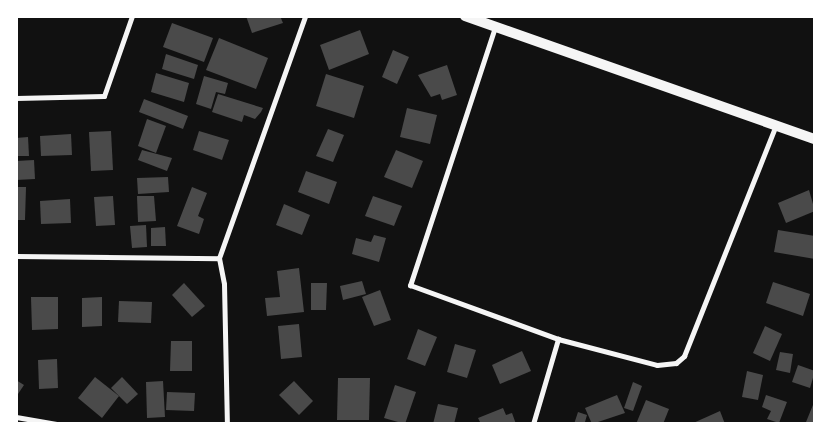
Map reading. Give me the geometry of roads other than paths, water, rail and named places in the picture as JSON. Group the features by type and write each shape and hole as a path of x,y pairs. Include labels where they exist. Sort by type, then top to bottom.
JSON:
{"main road":[{"path":"465,16 815,139"}],"street":[{"path":"16,98 104,96 132,16"},
{"path":"228,424 224,284 219,258 305,16"},
{"path":"495,27 410,285 558,339 657,365 676,363 684,356 776,125"},
{"path":"16,256 219,258"},
{"path":"533,424 558,339"},
{"path":"16,417 56,424"}]}
